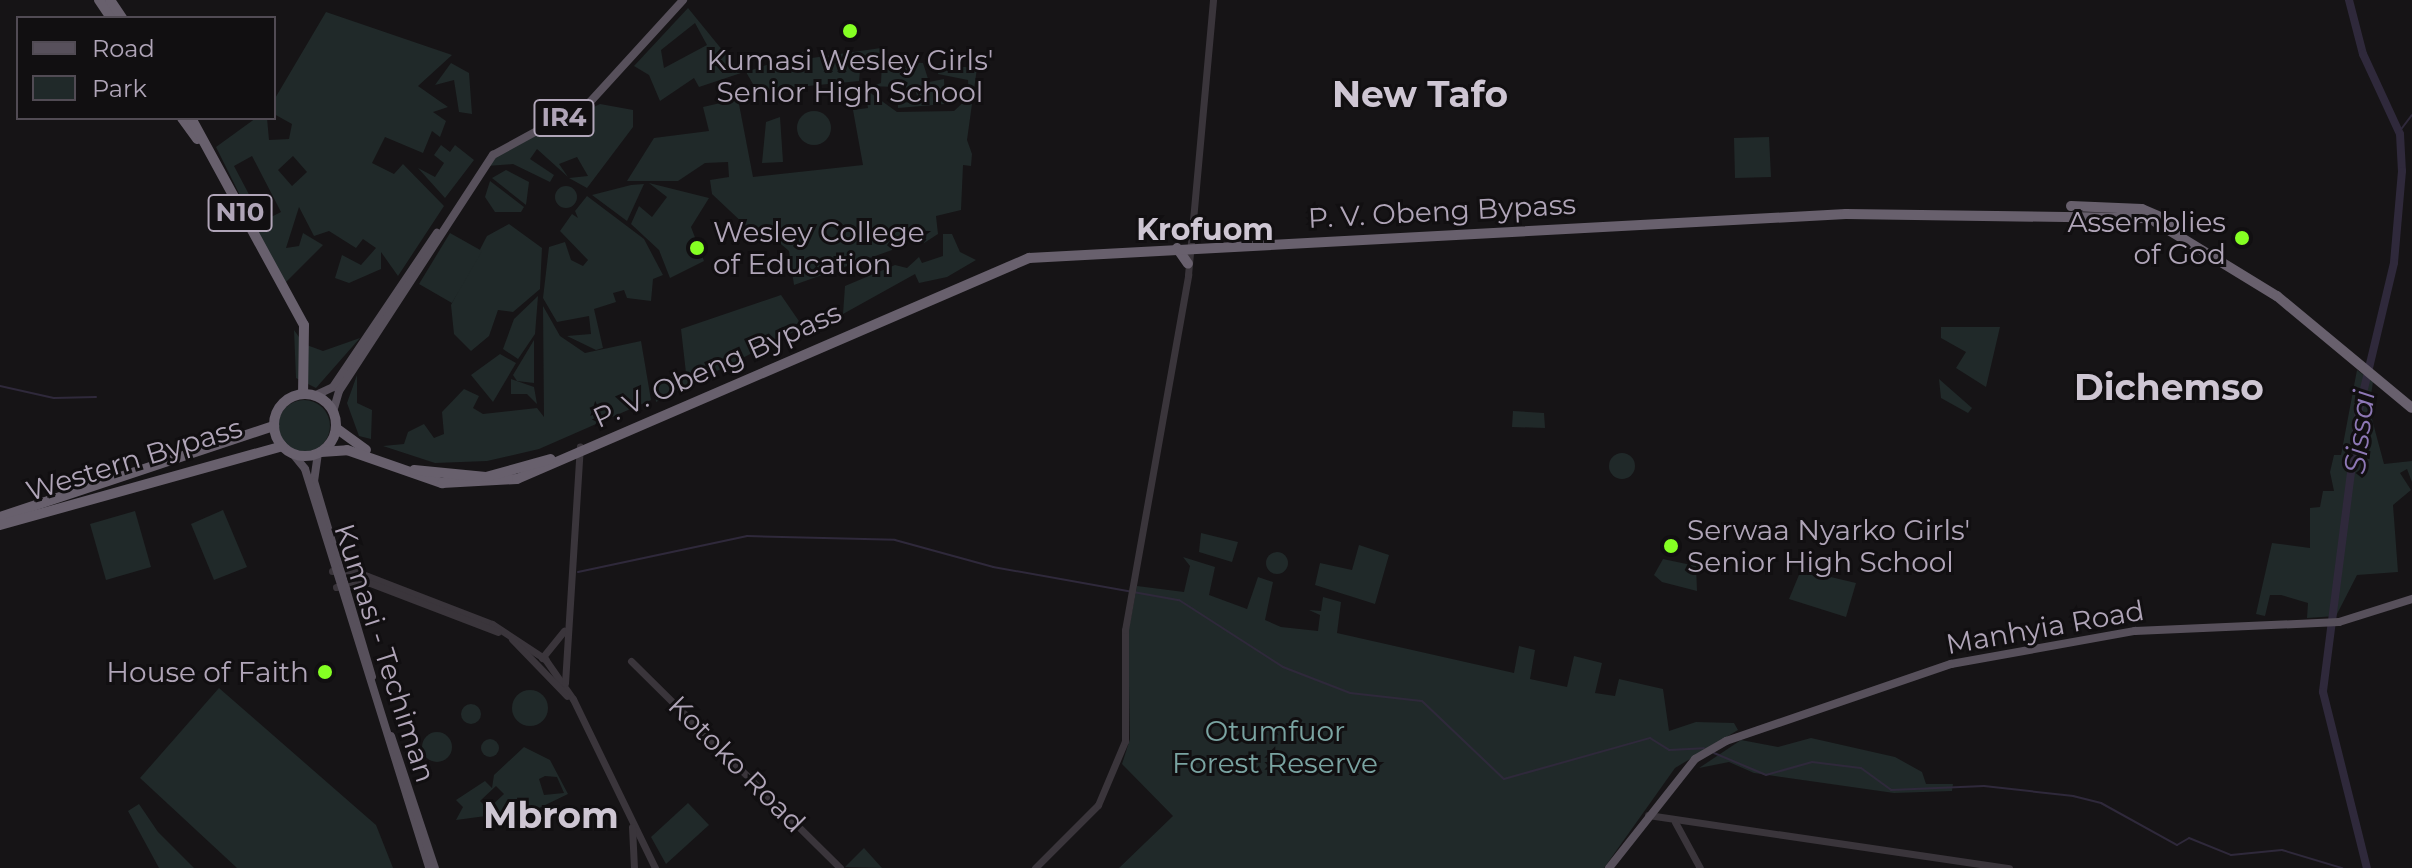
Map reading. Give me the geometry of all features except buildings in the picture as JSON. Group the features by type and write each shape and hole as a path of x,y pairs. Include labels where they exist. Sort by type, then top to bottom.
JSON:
{"highway":[{"name":"N10","path":"183,120 294,310"},
{"name":"N10","path":"192,120 306,335 308,395"},
{"name":"P. V. Obeng Bypass","path":"320,452 347,450 411,476 461,485 517,479 1020,255 1846,214 2139,216 2193,239 2412,402"},
{"name":"P. V. Obeng Bypass","path":"692,399 1022,260 1190,245"},
{"path":"1177,248 1188,264"},
{"name":"P. V. Obeng Bypass","path":"2369,369 2412,408"},
{"path":"308,395 333,412 336,428 320,452 293,454 282,446 274,426 281,405 308,395"},
{"name":"Western Bypass","path":"0,525 128,482 274,426"},
{"name":"P. V. Obeng Bypass","path":"336,428 358,447 411,469 460,478 516,472 568,455"},
{"name":"Western Bypass","path":"0,517 128,482 282,446"}],"main road":[{"name":"IR4","path":"308,395 333,387 504,145 590,102 683,0"},
{"name":"IR4","path":"333,412 339,391 444,227"},
{"name":"Kumasi - Techiman","path":"320,452 314,481 339,586 429,868"},
{"name":"Kumasi - Techiman","path":"293,454 305,469 335,570"},
{"name":"Kumasi - Techiman","path":"339,586 435,868"},
{"name":"Manhyia Road","path":"1609,868 1681,770 1726,741 1951,664 2135,631 2339,622 2412,599"}],"street":[{"path":"1035,868 1098,805 1122,750 1133,591 1188,264 1213,0"},
{"path":"576,707 559,675 567,650 564,630 581,449"},
{"path":"568,455 579,473"},
{"path":"335,570 492,624 534,650 542,660"},
{"path":"339,586 364,582 498,632 542,660 559,675 655,868"},
{"path":"542,660 564,630"},
{"path":"534,650 567,650"},
{"name":"Kotoko Road","path":"631,661 840,868"},
{"path":"1648,815 1675,822 2009,868"},
{"path":"631,821 634,868"},
{"path":"1675,822 1700,868"}],"green space":[{"path":"688,8 741,73 699,87 694,78 660,101 649,75 634,66","holes":["695,23 707,45 664,68 661,50"]},
{"path":"326,12 452,55 418,86 448,107 433,112 446,121 440,137 432,131 423,153 385,137 372,163 394,174 403,164 444,206 398,276 381,252 381,269 349,283 335,278 342,255 361,265 376,248 363,239 356,248 329,231 314,236 299,207 286,248 299,246 303,233 323,245 284,284 216,147 253,120 267,120 269,140 289,139 292,124 276,115 276,97","holes":["252,156 281,212 263,221 234,166","293,156 307,172 292,186 278,170"]},
{"path":"881,48 881,59 860,71 859,81 757,91 746,72 803,52 805,59"},
{"path":"882,61 923,63 929,82 944,79 945,104 898,108 898,102 928,103 927,95 917,96 915,88 872,86 881,83"},
{"path":"451,63 469,73 472,114 459,112 454,80 435,85"},
{"path":"939,65 977,68 967,140 972,154 971,166 963,165 961,210 936,216 938,234 924,243 918,228 893,238 892,250 794,285 789,251 774,238 765,244 712,194 710,180 729,177 728,162 705,163 678,181 627,181 654,138 709,131 703,107 738,99 753,177 863,165 853,110 868,108 865,89 897,112 954,111 969,97 968,80 938,74"},
{"path":"600,104 633,110 633,127 587,188 569,178 588,176 577,157 559,164 568,177 537,149 530,159 554,175 550,182 513,164 487,166 502,150"},
{"path":"814,111 826,116 831,128 826,140 814,145 802,140 797,128 802,116"},
{"path":"780,117 783,162 762,163 766,122"},
{"path":"1769,137 1771,177 1735,178 1734,138"},
{"path":"441,145 450,152 455,145 474,160 445,198 418,168 435,177 444,163 434,155"},
{"path":"506,170 529,182 526,205 492,178"},
{"path":"490,181 524,207 521,212 495,212 485,197"},
{"path":"649,183 709,198 691,227 704,261 670,278 659,250 631,224 639,206 652,217 667,197"},
{"path":"644,184 627,221 592,195 631,185"},
{"path":"566,186 574,189 577,197 574,205 566,208 558,205 555,197 558,189"},
{"path":"587,196 644,239 663,275 653,279 651,301 627,298 624,290 613,293 616,302 594,309 603,348 596,350 567,336 591,334 589,316 557,322 543,298 549,247 565,242 571,260 583,266 588,260 560,231 572,214 578,218 575,211"},
{"path":"509,224 542,248 540,289 513,312 498,310 489,336 471,351 454,334 451,305 487,236"},
{"path":"450,233 482,251 452,303 419,284"},
{"path":"943,234 952,234 960,252 976,260 947,277 919,283 915,274 843,314 845,286 895,265 907,268 919,257 922,263 943,256"},
{"path":"781,295 803,327 656,402 654,382 686,373 681,329"},
{"path":"538,296 535,334 518,359 503,349 514,319"},
{"path":"543,306 560,336 585,353 641,341 651,400 539,449 487,461 435,463 383,446 404,444 408,432 424,424 434,438 444,434 442,412 464,389 479,396 473,408 483,414 537,408 544,417"},
{"path":"1941,327 2000,327 1986,387 1956,368 1966,352 1941,338"},
{"path":"294,330 304,344 323,351 360,338 316,388 296,378"},
{"path":"534,340 534,383 517,381 513,375"},
{"path":"500,354 516,363 493,402 471,375"},
{"path":"2357,370 2373,382 2369,408 2384,464 2412,461 2412,482 2407,469 2400,473 2411,490 2393,505 2398,572 2357,575 2336,616 2307,618 2308,603 2281,595 2270,595 2265,616 2256,614 2272,543 2310,548 2310,508 2320,507 2323,491 2334,491 2330,472 2334,455 2341,455"},
{"path":"357,375 357,403 372,410 371,439 359,436 347,403"},
{"path":"511,379 534,387 537,404 527,394 511,394"},
{"path":"1939,379 1972,408 1968,413 1941,398"},
{"path":"304,400 322,408 330,426 322,444 304,452 286,444 278,426 286,408"},
{"path":"1513,411 1544,413 1545,428 1512,427"},
{"path":"1622,453 1631,457 1635,466 1631,475 1622,479 1613,475 1609,466 1613,457"},
{"path":"223,510 247,567 214,580 191,524"},
{"path":"135,511 151,567 106,580 90,524"},
{"path":"1201,533 1238,542 1232,562 1199,552"},
{"path":"1359,545 1389,555 1375,604 1315,585 1320,563 1352,570"},
{"path":"1277,552 1285,555 1288,563 1285,571 1277,574 1269,571 1266,563 1269,555"},
{"name":"Otumfuor Forest Reserve","path":"1183,557 1215,567 1209,595 1247,609 1258,577 1273,582 1265,620 1281,627 1318,631 1320,615 1309,610 1321,611 1323,597 1341,602 1337,633 1514,673 1519,646 1535,650 1530,679 1567,687 1574,656 1602,663 1595,693 1615,696 1619,679 1663,689 1669,731 1696,722 1734,723 1738,730 1675,768 1604,868 1119,868 1173,816 1122,764 1130,739 1128,633 1137,586 1184,592 1190,566"},
{"path":"1663,559 1696,566 1697,591 1662,582 1654,575"},
{"path":"1801,570 1856,583 1846,617 1789,599"},
{"path":"219,688 376,825 393,868 237,868 140,778"},
{"path":"530,690 543,695 548,708 543,721 530,726 517,721 512,708 517,695"},
{"path":"471,704 478,707 481,714 478,721 471,724 464,721 461,714 464,707"},
{"path":"437,732 447,737 452,747 447,757 437,762 427,757 422,747 427,737"},
{"path":"1811,738 1895,757 1922,772 1926,784 1953,784 1952,791 1894,793 1754,773 1729,762 1699,768 1741,740 1778,747"},
{"path":"490,739 499,748 490,757 481,748"},
{"path":"524,747 550,760 568,794 537,809 456,820 463,807 456,800 485,781 492,788 494,775","holes":["557,777 564,793 544,795 539,779","496,786 504,794 488,809 480,801"]},
{"path":"688,803 709,825 666,864 651,837"},
{"path":"139,804 158,832 194,868 159,868 128,811"},
{"path":"864,848 882,868 845,867"}],"waterway":[{"name":"Sissai","path":"2349,0 2363,54 2400,134 2402,171 2394,263 2359,410 2323,692 2367,868"},
{"path":"2399,132 2412,115"},
{"path":"0,386 54,398 96,397"},
{"path":"578,572 747,536 895,540 993,567 1179,600 1283,667 1350,693 1422,701 1504,779 1650,738 1669,750 1704,748"},
{"path":"1714,753 1766,775 1812,762 1861,768 1891,790 1984,786 2073,796 2101,803 2177,845 2189,838 2231,855 2282,850 2342,868"}],"place":[{"name":"Kumasi Wesley Girls' Senior High School","path":"850,31"},
{"name":"Assemblies of God","path":"2242,238"},
{"name":"Wesley College of Education","path":"697,248"},
{"name":"Serwaa Nyarko Girls' Senior High School","path":"1671,546"},
{"name":"House of Faith","path":"325,672"}],"district":[{"name":"New Tafo","path":"1420,95"},
{"name":"Krofuom","path":"1205,230"},
{"name":"Dichemso","path":"2169,388"},
{"name":"Mbrom","path":"551,816"}]}
